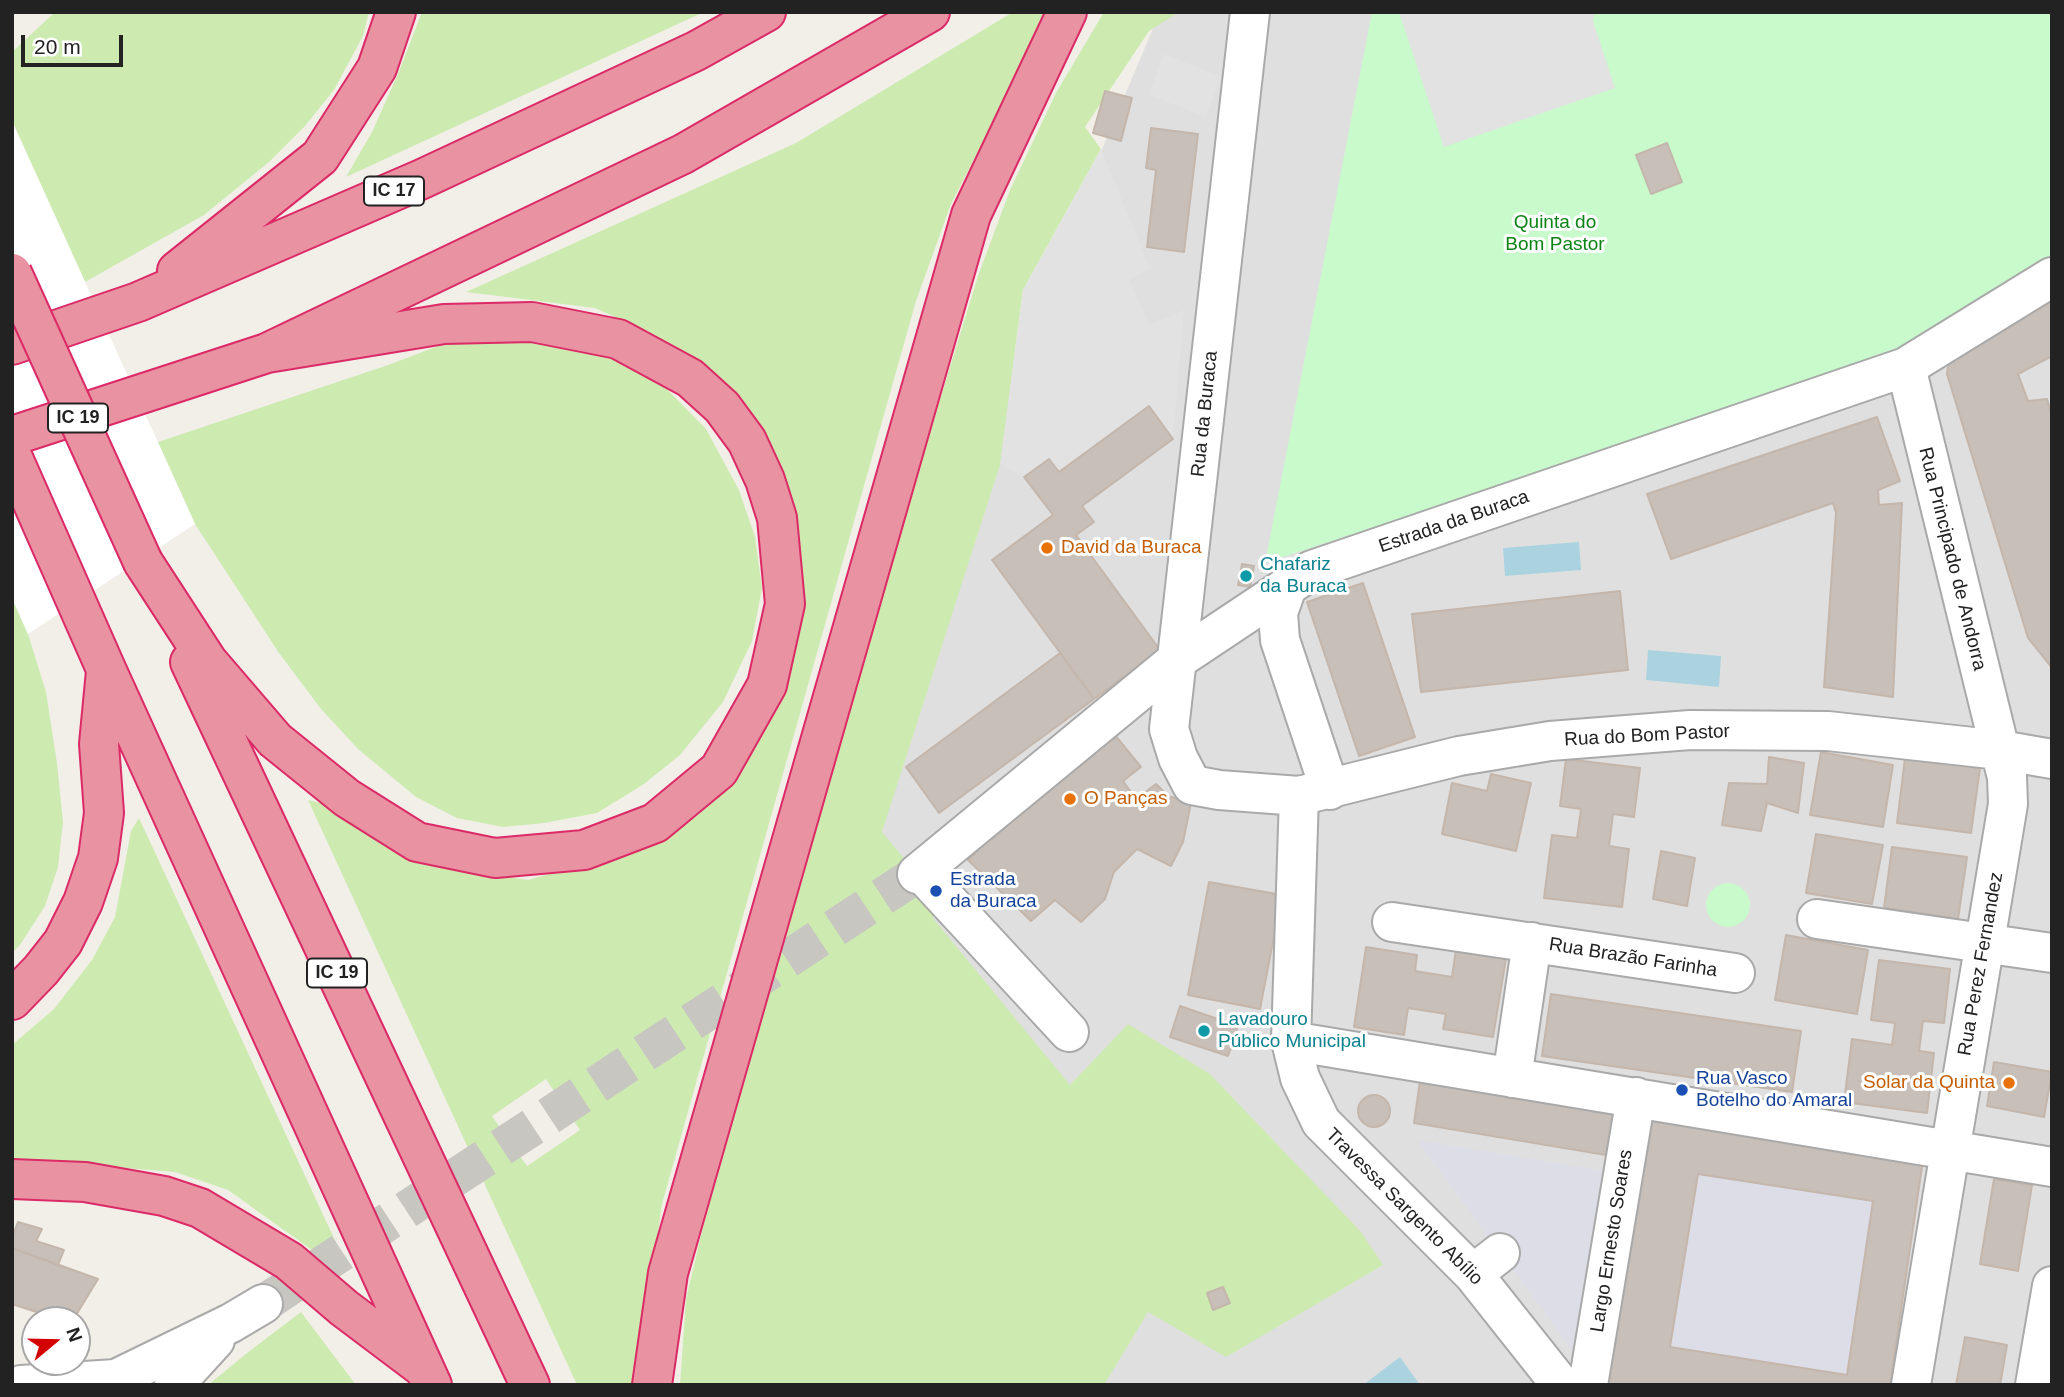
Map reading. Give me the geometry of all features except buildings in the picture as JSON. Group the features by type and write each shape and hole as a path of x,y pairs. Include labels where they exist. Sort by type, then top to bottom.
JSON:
{"highway":[{"path":"138,302 320,157 377,68 397,12"},
{"name":"IC 17","path":"12,345 138,302 422,179 696,51 766,12"},
{"path":"12,436 267,353 682,154 930,12"},
{"path":"652,1385 668,1273 971,215 1068,12"},
{"name":"IC 19","path":"12,274 143,562 530,1385"},
{"path":"143,562 208,662 275,740 348,798 417,842 495,858 584,850 655,823 719,770 767,685 785,604 777,518 765,480 747,442 722,407 690,377 618,339 532,322 444,324 267,353"},
{"path":"12,456 428,1377"},
{"path":"12,1000 41,971 63,942 83,902 98,858 104,813 99,744 106,669"},
{"path":"12,1179 85,1182 164,1196 200,1208 289,1261 428,1377"}],"street":[{"name":"Rua da Buraca","path":"1250,12 1169,729 1178,758 1192,785 1219,790 1314,793"},
{"name":"Estrada da Buraca","path":"1069,1032 919,873 1177,660 1312,570 1906,367 2052,277"},
{"name":"Rua Principado de Andorra","path":"1906,367 2000,750"},
{"path":"1287,587 1278,613 1280,640 1314,793"},
{"name":"Rua do Bom Pastor","path":"1314,793 1459,756 1549,741 1690,730 1828,731 2000,750 2052,760"},
{"name":"Rua Perez Fernandez","path":"1911,1385 2008,804 2007,777 2000,750"},
{"name":"Travessa Sargento Abílio","path":"1314,793 1291,1041 1300,1079 1321,1122 1487,1263 1561,1385"},
{"path":"1817,919 2052,953"},
{"name":"Rua Brazão Farinha","path":"1392,922 1735,974"},
{"name":"Rua Brazão Farinha","path":"1512,1078 1532,942"},
{"path":"1291,1041 2052,1167"},
{"name":"Largo Ernesto Soares","path":"1588,1385 1636,1097"},
{"path":"2035,1385 2052,1286"},
{"path":"12,1382 19,1385 116,1379 231,1323 263,1304"},
{"path":"174,1385 231,1323"}],"shaded area":[{"path":"1160,12 2052,12 2052,1385 771,1385 870,698"},
{"path":"1399,12 1595,12 1593,21 1615,88 1444,147"},
{"path":"1163,54 1221,76 1206,117 1149,95"},
{"path":"1101,149 1150,269 1129,279 1149,325 1184,310 1173,439 1149,406 1059,472 1049,459 1024,477 1000,465 1023,290"},
{"path":"1417,1140 1623,1174 1590,1374"},
{"path":"1698,1174 1873,1201 1847,1375 1671,1347"}],"green space":[{"path":"55,12 369,12 363,36 334,90 305,126 269,162 204,215 85,282 12,121 12,52"},
{"path":"422,12 704,12 346,177 372,132"},
{"path":"1013,12 1056,14 996,116 951,204 916,301 662,1204 637,1385 577,1385 308,800 328,805 390,848 466,870 528,880 615,855 696,817 744,765 786,692 804,601 797,518 764,442 708,375 653,334 595,308 466,292 796,143","holes":["546,1079 580,1130 527,1166 492,1116"]},
{"path":"1104,12 1179,12 1149,31 1085,127 1101,149 1023,290 1000,465 882,832 945,907 932,917 1070,1085 1128,1024 1210,1074 1361,1232 1383,1265 1226,1357 1148,1312 1104,1385 680,1385 686,1299 704,1223 929,435 978,276 1010,190 1056,93"},
{"name":"Quinta do Bom Pastor","path":"1372,12 2052,12 2052,255 1978,306 1896,355 1265,563"},
{"path":"505,338 587,346 657,379 706,429 739,490 755,537 762,588 752,641 723,702 680,755 644,784 597,813 503,827 457,818 416,797 358,749 321,709 279,653 195,524 158,442 438,346"},
{"path":"12,598 28,634 46,692 63,822 58,867 45,906 12,953"},
{"path":"139,818 346,1264 344,1273 228,1190 175,1172 12,1159 12,1045 54,1009 92,960 115,917 131,831"},
{"path":"1728,883 1744,889 1750,905 1744,921 1728,927 1712,921 1706,905 1712,889"},
{"path":"301,1312 356,1385 208,1385 247,1353"}],"water":[{"path":"1579,542 1581,570 1505,576 1503,548"},
{"path":"1648,650 1721,656 1719,687 1646,680"},
{"path":"1400,1357 1420,1385 1363,1385"}],"pier":[{"path":"12,121 195,524 28,634 12,598"}],"tunnel":[{"path":"263,1304 917,874"}],"place":[{"name":"David da Buraca","path":"1047,548"},
{"name":"Chafariz da Buraca","path":"1246,576"},
{"name":"O Panças","path":"1070,799"},
{"name":"Estrada da Buraca","path":"936,891"},
{"name":"Lavadouro Público Municipal","path":"1204,1031"},
{"name":"Solar da Quinta","path":"2009,1083"},
{"name":"Rua Vasco Botelho do Amaral","path":"1682,1090"}]}
